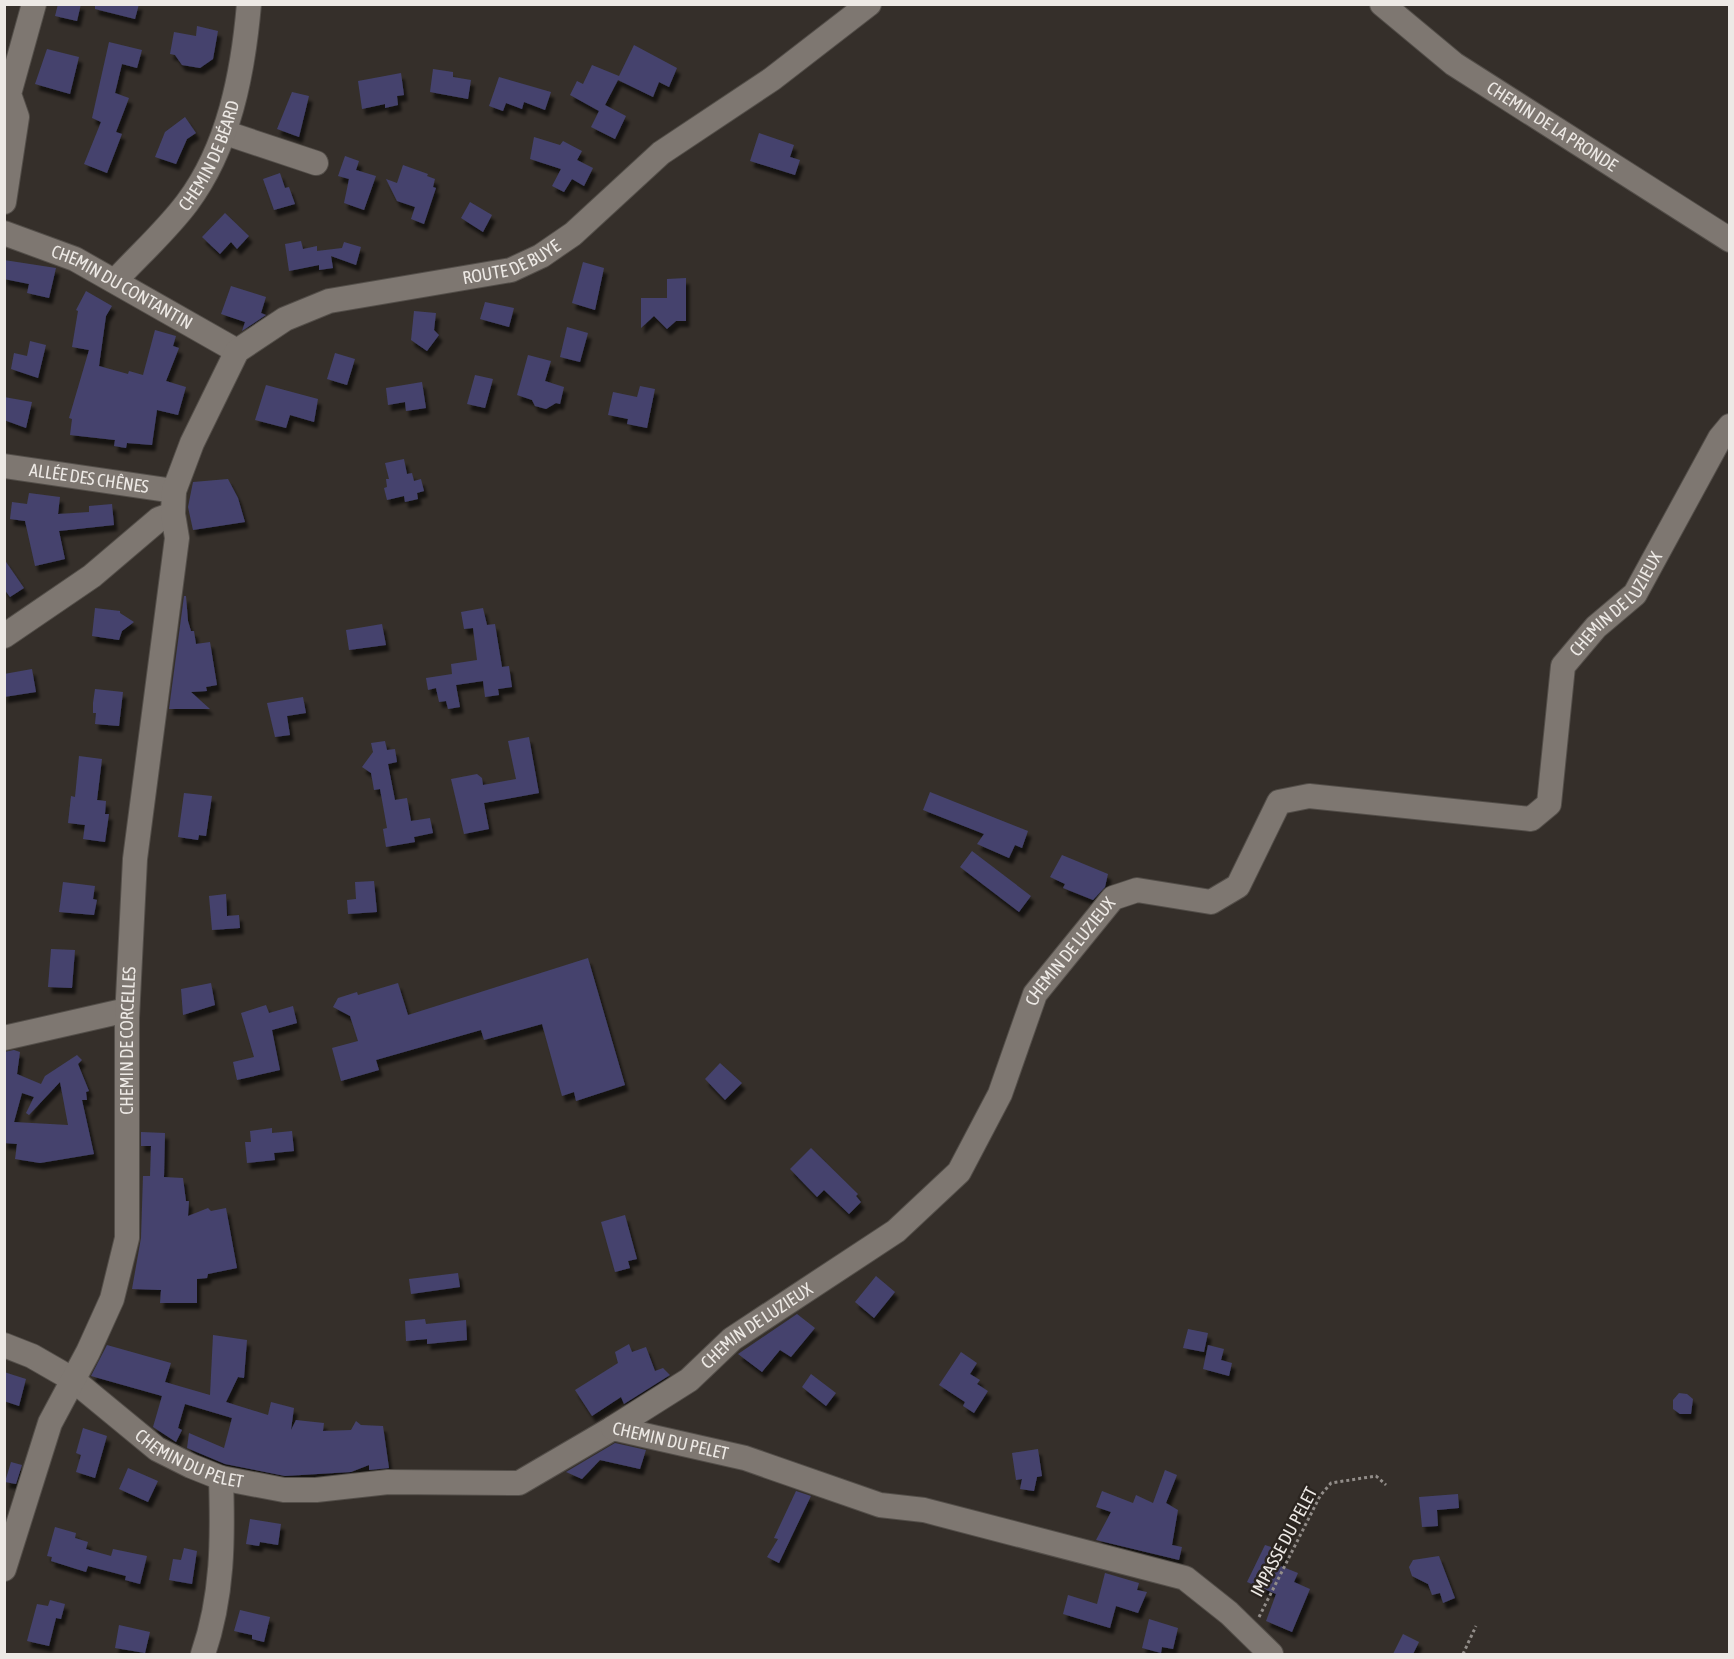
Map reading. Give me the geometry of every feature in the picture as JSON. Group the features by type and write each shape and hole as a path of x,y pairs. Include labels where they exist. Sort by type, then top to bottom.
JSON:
{"street":[{"path":"4,202 17,117 9,94 34,4"},
{"name":"CHEMIN DE BÉARD","path":"115,281 187,202 226,133 247,35 249,4"},
{"name":"ROUTE DE BUYE","path":"237,351 285,319 329,301 511,270 541,256 573,234 661,153 772,79 869,4"},
{"name":"CHEMIN DE LA PRONDE","path":"1382,4 1454,64 1730,240"},
{"path":"226,133 316,163"},
{"name":"CHEMIN DU CONTANTIN","path":"4,233 75,260 237,351"},
{"path":"4,636 92,576 159,519 174,503 192,443 237,351"},
{"name":"CHEMIN DE LUZIEUX","path":"613,1428 689,1380 732,1339 896,1231 959,1172 1000,1094 1035,994 1113,898 1137,890 1211,902 1238,886 1279,802 1310,796 1531,819 1549,804 1563,666 1596,627 1635,594 1720,438 1730,426"},
{"name":"ALLÉE DES CHÊNES","path":"4,465 174,503"},
{"name":"CHEMIN DE CORCELLES","path":"4,1569 50,1423 88,1352 112,1299 127,1238 127,1010 135,859 177,538 174,503"},
{"path":"4,1038 127,1010"},
{"name":"CHEMIN DU PELET","path":"4,1345 32,1356 72,1379 157,1449 221,1478 284,1490 316,1490 388,1482 519,1483 613,1428 745,1458 880,1505 924,1510 1185,1578 1229,1613 1271,1654"},
{"path":"203,1654 217,1604 222,1572 221,1478"}],"path":[{"name":"IMPASSE DU PELET","path":"1251,1634 1320,1496 1331,1483 1376,1476 1386,1485"},
{"path":"1463,1654 1476,1626"}],"building":[{"path":"58,4 81,4 77,21 55,16"},
{"path":"95,4 139,4 135,19 95,9"},
{"path":"197,26 218,31 213,59 200,68 182,65 175,55 170,54 174,32 196,36"},
{"path":"109,42 142,50 137,68 122,64 115,93 129,98 116,132 122,134 107,173 84,164 101,122 92,118"},
{"path":"634,45 677,68 669,87 659,82 653,97 618,80 605,105 626,116 615,139 591,127 599,111 570,95 577,81 583,84 592,65 619,76"},
{"path":"47,49 79,57 70,94 35,84"},
{"path":"433,69 453,72 453,77 471,80 468,99 430,92"},
{"path":"401,73 404,95 397,96 398,105 385,108 385,104 362,109 358,81"},
{"path":"499,77 551,92 545,110 524,102 522,109 506,103 503,111 489,106"},
{"path":"292,92 309,96 299,137 277,129"},
{"path":"185,117 196,133 187,139 176,164 155,157 165,132"},
{"path":"759,133 794,145 790,157 800,160 795,175 750,161"},
{"path":"534,137 560,145 563,141 582,151 577,160 593,168 584,186 572,179 564,192 552,186 561,169 530,159"},
{"path":"345,156 359,161 356,170 376,176 364,210 344,203 349,179 338,176"},
{"path":"403,165 435,179 433,187 436,188 424,224 411,219 415,207 397,201 386,179 397,183"},
{"path":"280,173 285,188 289,187 295,204 274,210 263,179"},
{"path":"470,202 492,215 483,232 461,218"},
{"path":"225,213 249,236 237,249 231,242 220,254 202,237"},
{"path":"301,241 303,249 317,246 317,251 342,248 344,242 361,247 356,265 331,256 333,268 319,270 319,265 289,271 285,244"},
{"path":"4,260 56,268 49,298 27,293 29,284 4,279"},
{"path":"583,262 604,268 595,310 572,303"},
{"path":"686,278 686,321 676,321 667,329 654,316 641,328 641,298 667,298 667,279"},
{"path":"231,286 266,297 261,313 266,315 242,331 245,322 221,314"},
{"path":"86,291 112,306 106,316 99,366 128,374 129,371 143,375 155,330 176,336 173,346 179,348 166,381 186,387 178,415 157,410 152,445 127,443 126,448 114,446 115,440 70,435 72,419 69,418 89,350 72,347 78,311 76,310"},
{"path":"485,302 514,308 509,327 480,319"},
{"path":"414,311 436,313 434,330 439,335 427,351 411,340"},
{"path":"567,327 588,333 580,362 560,357"},
{"path":"30,341 46,345 38,378 11,369 14,353 27,356"},
{"path":"335,353 355,359 347,385 327,379"},
{"path":"528,355 551,361 545,381 564,387 560,404 556,403 546,409 535,406 532,400 517,395"},
{"path":"475,375 493,379 485,408 467,404"},
{"path":"422,382 426,408 406,411 405,402 388,405 386,388"},
{"path":"266,385 318,399 314,422 290,415 286,428 255,420"},
{"path":"640,386 655,389 647,428 627,424 628,419 608,415 613,392 637,397"},
{"path":"4,397 32,402 26,428 4,420"},
{"path":"404,459 407,474 412,473 414,481 421,479 424,491 417,493 418,499 405,502 404,496 387,500 384,488 387,487 386,479 389,479 385,463"},
{"path":"228,479 238,498 245,522 193,530 188,507 193,482"},
{"path":"29,493 60,497 58,514 89,512 89,506 112,504 114,525 59,531 65,559 35,566 25,521 10,519 12,502 27,504"},
{"path":"4,559 24,588 10,597 4,589"},
{"path":"184,596 186,596 188,621 191,631 194,631 196,644 210,642 217,685 206,687 207,691 191,692 210,709 169,709"},
{"path":"95,608 120,611 134,622 122,631 119,640 92,636"},
{"path":"483,608 487,625 495,624 502,667 509,666 512,687 498,689 499,695 485,697 483,681 456,685 460,707 448,709 446,701 439,702 436,688 428,690 426,678 452,674 451,664 477,660 473,628 464,629 461,612"},
{"path":"382,624 386,645 349,650 346,630"},
{"path":"32,669 36,692 4,697 4,674"},
{"path":"95,689 123,692 119,726 95,724 96,713 93,713 93,703"},
{"path":"303,697 306,713 287,716 290,735 275,737 267,703"},
{"path":"529,737 539,793 484,803 489,829 464,834 451,779 477,774 482,778 483,785 516,779 508,741"},
{"path":"385,741 387,750 395,749 397,762 388,764 395,800 407,798 411,821 430,818 433,833 414,837 415,842 386,847 383,829 387,828 380,789 374,790 371,773 362,767 373,752 371,743"},
{"path":"79,756 102,759 97,800 106,801 105,814 109,814 105,842 83,839 85,825 68,823 71,796 75,797"},
{"path":"930,792 1028,831 1022,848 1015,845 1009,858 977,844 984,834 923,810"},
{"path":"184,793 212,796 206,836 199,835 198,840 178,837"},
{"path":"972,851 1031,896 1019,912 960,867"},
{"path":"1062,855 1108,874 1105,887 1093,900 1063,888 1065,884 1050,877"},
{"path":"374,881 377,912 348,914 347,900 356,899 355,882"},
{"path":"63,882 95,886 93,899 97,900 94,915 59,912"},
{"path":"226,894 227,916 239,915 240,928 212,930 209,896"},
{"path":"51,949 75,950 72,988 48,987"},
{"path":"588,958 625,1085 576,1101 574,1092 562,1096 542,1024 484,1040 481,1030 376,1060 379,1070 341,1081 332,1048 358,1041 350,1016 333,1007 338,998 357,992 358,995 398,983 408,1015"},
{"path":"211,983 215,1005 183,1015 181,989"},
{"path":"266,1005 269,1013 293,1006 297,1023 272,1030 280,1070 237,1080 233,1062 254,1057 241,1013"},
{"path":"14,1050 20,1052 17,1074 41,1084 45,1076 77,1055 82,1060 78,1064 89,1091 86,1092 87,1100 82,1100 94,1154 40,1163 15,1159 17,1144 4,1143 4,1052","holes":["60,1082 68,1125 14,1122 22,1093 34,1097 26,1113 29,1115"]},
{"path":"720,1063 742,1083 725,1100 705,1079"},
{"path":"272,1128 272,1133 292,1131 294,1151 274,1153 275,1160 247,1163 245,1142 251,1142 250,1131"},
{"path":"141,1132 165,1133 164,1177 183,1178 186,1201 189,1201 188,1216 208,1208 211,1211 226,1208 237,1268 208,1274 207,1278 197,1279 197,1303 160,1303 161,1290 132,1289 141,1238 143,1176 150,1176 151,1146 141,1146"},
{"path":"811,1148 858,1194 856,1196 861,1202 849,1214 824,1190 817,1197 790,1169"},
{"path":"625,1215 637,1259 628,1261 630,1268 615,1272 601,1222"},
{"path":"458,1273 460,1287 411,1294 409,1279"},
{"path":"876,1276 895,1292 874,1318 855,1302"},
{"path":"797,1314 815,1328 791,1357 780,1350 762,1372 738,1354"},
{"path":"425,1319 426,1324 466,1320 467,1340 427,1344 427,1339 406,1341 405,1321"},
{"path":"1188,1329 1208,1333 1204,1352 1183,1348"},
{"path":"213,1335 247,1340 244,1378 238,1377 226,1402 268,1415 271,1402 294,1408 291,1430 296,1420 324,1423 323,1431 351,1430 356,1421 361,1425 383,1426 389,1468 369,1470 369,1465 351,1472 285,1476 225,1464 187,1448 189,1433 224,1448 232,1418 185,1404 178,1428 182,1430 176,1442 153,1427 162,1396 91,1376 107,1345 171,1363 165,1382 210,1395"},
{"path":"629,1344 632,1352 646,1347 655,1371 663,1368 670,1375 624,1404 621,1397 592,1416 575,1390 618,1363 615,1352"},
{"path":"1208,1345 1224,1349 1221,1360 1232,1363 1229,1376 1203,1369"},
{"path":"961,1352 977,1363 970,1374 980,1380 977,1384 988,1391 974,1413 963,1406 965,1402 939,1385"},
{"path":"4,1372 26,1379 19,1406 4,1401"},
{"path":"811,1374 836,1393 826,1406 802,1387"},
{"path":"1679,1393 1687,1394 1693,1399 1691,1414 1680,1414 1673,1409 1673,1400"},
{"path":"83,1428 107,1436 95,1478 76,1472 81,1455 76,1453"},
{"path":"615,1443 646,1450 640,1469 600,1460 582,1479 566,1472"},
{"path":"1038,1449 1042,1476 1037,1477 1034,1491 1020,1489 1022,1479 1016,1480 1012,1453"},
{"path":"11,1462 22,1465 16,1484 5,1482"},
{"path":"128,1468 158,1481 148,1502 119,1489"},
{"path":"1165,1470 1177,1475 1166,1503 1178,1510 1172,1545 1182,1547 1179,1560 1096,1540 1111,1512 1096,1507 1102,1491 1133,1503 1136,1495 1153,1503"},
{"path":"796,1491 811,1496 779,1563 767,1557 778,1539 774,1538"},
{"path":"1458,1494 1459,1508 1437,1510 1438,1526 1422,1527 1419,1497"},
{"path":"250,1519 281,1524 278,1545 260,1542 259,1546 246,1544"},
{"path":"55,1527 76,1533 75,1538 88,1542 86,1549 111,1556 113,1549 147,1556 140,1584 125,1580 126,1576 88,1566 86,1572 51,1561 52,1557 47,1556"},
{"path":"1265,1545 1284,1551 1278,1565 1298,1573 1294,1582 1310,1589 1292,1632 1266,1621 1276,1594 1247,1582"},
{"path":"184,1548 197,1551 192,1584 169,1580 173,1559 181,1560"},
{"path":"1439,1556 1455,1598 1443,1603 1440,1593 1432,1595 1428,1584 1412,1576 1409,1567 1413,1560"},
{"path":"1105,1573 1139,1583 1137,1590 1147,1592 1138,1613 1116,1606 1110,1628 1063,1614 1068,1595 1097,1604"},
{"path":"50,1600 65,1604 61,1619 56,1618 49,1646 27,1641 37,1604 48,1606"},
{"path":"240,1610 270,1617 264,1642 252,1639 252,1635 234,1631"},
{"path":"1149,1619 1178,1628 1173,1649 1162,1647 1161,1653 1142,1648"},
{"path":"119,1625 150,1632 145,1653 115,1648"},
{"path":"1403,1634 1419,1642 1413,1654 1393,1654"}]}
